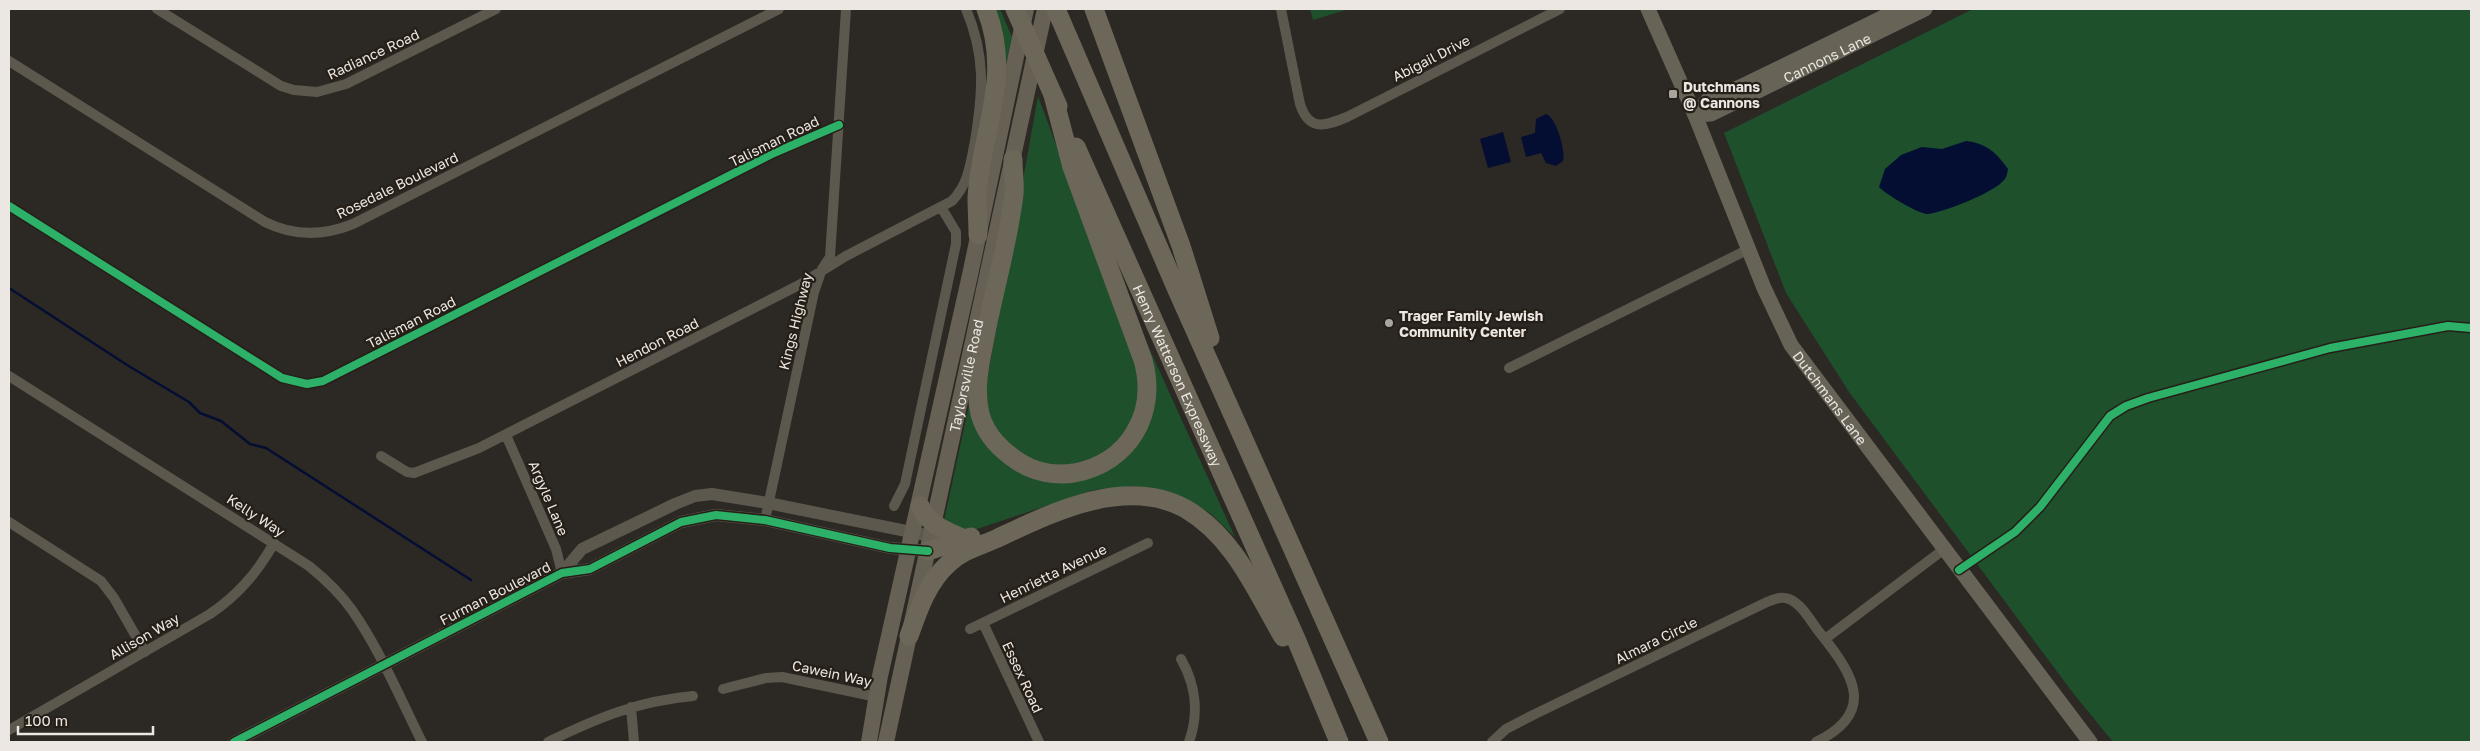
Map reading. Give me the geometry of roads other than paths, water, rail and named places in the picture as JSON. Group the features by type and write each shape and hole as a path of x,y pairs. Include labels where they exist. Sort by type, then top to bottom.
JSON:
{"highway":[{"path":"978,235 977,196 997,73 994,42 986,9"},
{"name":"Henry Watterson Expressway","path":"1015,9 1296,639 1339,742"},
{"path":"1094,9 1181,246 1236,423"},
{"path":"1060,17 1236,423 1379,742"},
{"path":"1013,160 1014,192 978,380 980,414 996,444 1007,455 1024,466 1040,472 1063,474 1077,472 1102,465 1117,454 1130,440 1144,412 1147,379 1143,360 1072,167 1050,88"},
{"path":"909,636 923,599 948,563 969,550 1032,522 1086,503 1118,496 1157,499 1194,514 1222,537 1232,550 1320,700"},
{"path":"920,506 926,518 925,540"},
{"path":"925,540 964,539 996,528 1032,522"},
{"path":"925,540 944,532 964,539"}],"main road":[{"name":"Taylorsville Road","path":"925,540 913,532 1026,9"},
{"name":"Taylorsville Road","path":"886,742 909,636 925,540 1013,160 1045,9"},
{"name":"Dutchmans Lane","path":"1648,9 1695,115 1747,250 1791,345 1943,550 2090,742"},
{"name":"Cannons Lane","path":"1695,115 1708,100 1740,88 1900,9"},
{"name":"Cannons Lane","path":"1695,115 1711,114 1925,9"},
{"name":"Taylorsville Road","path":"869,742 877,697 925,540"}],"street":[{"name":"Radiance Road","path":"157,9 270,80 294,90 307,92 327,91 346,84 496,9"},
{"name":"Rosedale Boulevard","path":"9,61 265,222 296,232 322,233 352,224 779,9"},
{"name":"Kings Highway","path":"765,520 814,292 822,269 830,256 846,9"},
{"name":"Hendon Road","path":"381,456 407,472 414,473 480,448 799,285 822,269 952,201 960,192 968,176 983,90 980,51 966,9"},
{"name":"Abigail Drive","path":"1282,9 1300,104 1306,118 1313,123 1328,125 1560,9"},
{"name":"Talisman Road","path":"9,206 282,378 306,384 323,381 774,153 838,125"},
{"path":"894,506 905,484 956,244 956,232 941,207"},
{"path":"1509,368 1747,250"},
{"path":"1959,570 2015,532 2040,507 2110,416 2126,406 2148,398 2330,348 2448,326 2471,328"},
{"name":"Kelly Way","path":"9,376 274,543 309,566 333,586 352,609 422,742"},
{"name":"Argyle Lane","path":"506,435 556,549 562,573"},
{"name":"Furman Boulevard","path":"562,573 582,550 658,511 695,496 712,494 768,503 913,532"},
{"name":"Furman Boulevard","path":"234,742 382,664 562,573 590,569 667,529 693,519 728,515 925,540"},
{"path":"9,522 101,581 114,598 145,652"},
{"name":"Allison Way","path":"10,726 145,652 230,600 246,585 274,543"},
{"name":"Henrietta Avenue","path":"970,629 1148,543"},
{"path":"1825,639 1943,550"},
{"name":"Almara Circle","path":"1492,742 1506,729 1533,715 1777,598 1796,603 1825,639 1849,675 1855,697 1851,714 1843,725 1816,742"},
{"name":"Essex Road","path":"983,623 1039,742"},
{"path":"1182,659 1191,679 1195,700 1195,720 1190,742"},
{"name":"Cawein Way","path":"724,689 766,678 782,677 877,697"},
{"path":"548,742 600,718 630,707 646,702 693,696"},
{"path":"630,707 634,742"}],"water":[{"path":"1546,114 1550,116 1557,128 1563,150 1563,161 1556,166 1546,163 1541,153 1526,157 1521,137 1535,133 1536,119"},
{"path":"1503,132 1511,162 1488,168 1480,139"},
{"path":"1966,141 1979,144 1990,150 2000,158 2008,169 2004,180 1997,186 1956,206 1928,214 1902,203 1879,187 1885,169 1901,155 1922,147 1942,149"}],"waterway":[{"path":"9,288 127,365 189,402 200,413 221,421 250,444 266,448 471,580"}],"place":[{"name":"Dutchmans @ Cannons","path":"1673,94"},
{"name":"Trager Family Jewish Community Center","path":"1389,323"}]}
